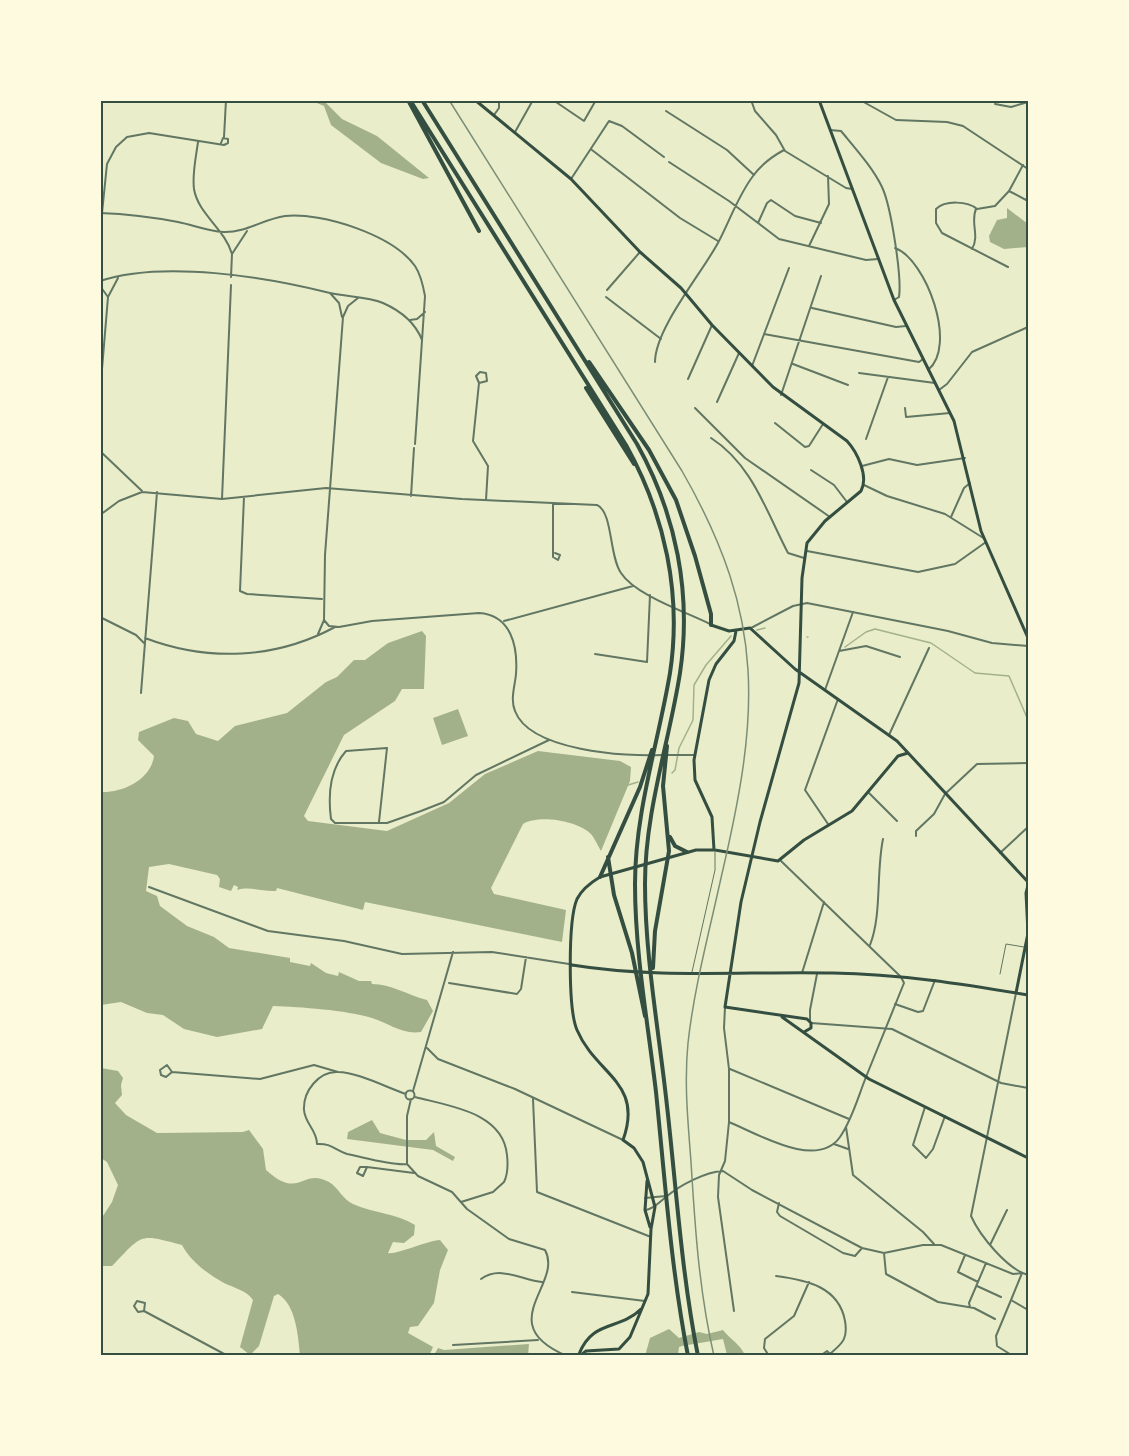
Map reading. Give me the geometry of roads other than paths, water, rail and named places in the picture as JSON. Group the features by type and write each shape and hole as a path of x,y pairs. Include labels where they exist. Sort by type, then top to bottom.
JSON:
{"highway":[{"path":"409,100 479,231"},
{"path":"409,100 614,425 642,476 663,532 674,601 671,662 650,761 600,877"},
{"path":"422,100 637,444 658,486 676,544 684,606 681,663 650,821 645,869 653,968"},
{"path":"570,337 649,450 671,490 694,550 711,614 711,624"},
{"path":"586,388 642,476"},
{"path":"640,978 642,968 635,872 641,814 650,761"},
{"path":"663,761 669,857 655,931 653,976 677,1197 698,1356"},
{"path":"666,817 673,844 687,852"},
{"path":"608,857 610,875 640,978 688,1356"}],"main road":[{"path":"475,100 572,179 640,252 686,293 712,325 781,394 850,445 861,467 864,485 809,537 805,551 800,672 793,711 766,798 737,920 724,1007 803,1019 811,1022 813,1038"},
{"path":"819,100 894,300 950,413 965,458 985,541 1029,638"},
{"path":"711,624 736,631 750,628 800,672 889,735 1029,884 1026,893 1028,929 1016,993"},
{"path":"715,850 711,813 694,774 695,754 709,680 716,664 734,640 736,631"},
{"path":"579,1356 586,1351 614,1350 622,1347 630,1337 650,1285 651,1229 655,1207 654,1197 640,1155 623,1140 629,1116 628,1100 622,1088 586,1047 577,1029 570,1000 575,905 582,891 600,877 687,852 715,850 752,858 780,860 801,842 852,811 897,756 908,753"},
{"path":"572,965 623,972 817,973 900,976 1029,995"},
{"path":"781,1016 866,1077 1029,1158"},
{"path":"799,1028 803,1019"},
{"path":"804,1032 811,1028"},
{"path":"647,1179 644,1198 651,1229"},
{"path":"579,1356 585,1342 597,1329 626,1320 642,1308"}],"street":[{"path":"221,143 224,137 226,100"},
{"path":"494,115 499,108 500,100"},
{"path":"515,132 533,100"},
{"path":"553,100 582,121 586,120 596,100"},
{"path":"751,100 755,111 777,135 784,150 846,188 852,189"},
{"path":"860,100 896,120 947,122 963,126 1029,169"},
{"path":"995,104 1011,107 1029,102"},
{"path":"666,111 727,150 754,175"},
{"path":"572,179 606,123 612,121 664,157"},
{"path":"830,130 841,131 881,186 895,248 899,295 894,300"},
{"path":"224,137 228,139 228,143 198,142 149,133 132,135 123,139 107,164 101,213 148,217 221,232 249,229 266,220 308,216 348,226 400,251 416,267 424,291 425,312 411,496"},
{"path":"198,142 194,191 202,208 221,232 232,254 231,277"},
{"path":"591,150 680,219 719,242"},
{"path":"655,362 662,339 686,293 719,242 754,175 765,162 784,150"},
{"path":"669,162 779,238 866,260 878,259"},
{"path":"1008,267 939,231 936,224 936,209 940,205 968,203 976,208 995,206 1009,191 1023,165"},
{"path":"809,246 829,204 828,176"},
{"path":"1009,191 1029,201"},
{"path":"758,223 771,200 795,216 821,223"},
{"path":"972,249 976,239 974,213 976,208"},
{"path":"232,254 249,229"},
{"path":"895,248 907,256 926,284 937,313 941,331 939,346 935,363 928,370"},
{"path":"607,290 640,252"},
{"path":"752,366 789,268"},
{"path":"100,281 157,270 297,284 382,303 410,320 422,343"},
{"path":"100,393 108,297 113,284 120,276"},
{"path":"781,394 821,276"},
{"path":"222,499 231,285"},
{"path":"100,286 108,297"},
{"path":"330,293 339,303 343,317"},
{"path":"606,297 662,339"},
{"path":"316,636 324,620 323,599 343,317 348,306 358,298"},
{"path":"811,307 896,327 906,326"},
{"path":"410,320 417,319 425,312"},
{"path":"688,380 712,325"},
{"path":"939,390 947,384 972,352 1029,327"},
{"path":"100,336 104,330"},
{"path":"764,334 919,362 923,359"},
{"path":"717,402 739,353"},
{"path":"793,364 848,385"},
{"path":"479,383 484,383 488,378 484,372 476,375 479,383 473,441 488,466 486,500"},
{"path":"859,373 935,383"},
{"path":"866,439 888,377"},
{"path":"695,408 745,458 830,517"},
{"path":"905,408 906,417 950,413"},
{"path":"775,423 805,447 809,446 823,424"},
{"path":"711,438 750,479 767,507 788,553 804,558"},
{"path":"100,451 142,492"},
{"path":"861,467 885,459 917,465 965,458"},
{"path":"812,470 834,485 847,503"},
{"path":"951,517 964,488 970,483"},
{"path":"805,551 918,572 956,564 985,541 951,517 887,496 864,485"},
{"path":"100,516 119,501 142,492 222,499 330,488 411,496 591,504 603,508 607,515 612,553 617,566 633,586 711,624"},
{"path":"141,693 157,492"},
{"path":"244,497 240,591 247,594 323,599"},
{"path":"553,503 555,553"},
{"path":"504,621 633,586"},
{"path":"596,654 647,662 650,595"},
{"path":"750,628 802,604 948,631 992,643 1029,646"},
{"path":"825,690 853,612"},
{"path":"145,638 185,651 235,655 282,649 335,627 372,621 479,613 494,615 504,621 510,630 515,651 515,711 526,725 549,740 573,747 626,755 695,754"},
{"path":"100,617 136,635 145,644"},
{"path":"324,620 335,627"},
{"path":"839,651 866,646 900,657"},
{"path":"889,735 929,648"},
{"path":"829,825 805,790 838,699"},
{"path":"380,822 387,748 346,751 339,759 330,786 331,819 335,823 390,822 444,802 476,774 549,740"},
{"path":"916,836 916,831 934,814 945,794 977,764 1029,763"},
{"path":"868,792 897,821"},
{"path":"1000,853 1029,827"},
{"path":"870,945 875,923 878,864 883,839"},
{"path":"729,1122 804,1152 819,1152 833,1145 846,1126 904,982 870,945 780,860"},
{"path":"148,887 264,930 344,941 402,954 492,952 572,965"},
{"path":"802,973 824,902"},
{"path":"406,1094 412,1091 427,1048 433,1018 453,952"},
{"path":"449,983 517,994 521,989 526,957"},
{"path":"817,973 810,1010 811,1022 885,1028 998,1082 1029,1088"},
{"path":"895,1004 920,1012 924,1009 936,980"},
{"path":"1016,993 971,1212 976,1225 990,1245 1022,1273"},
{"path":"724,1007 729,1069 729,1122 718,1197 734,1311"},
{"path":"803,1019 810,1010"},
{"path":"427,1048 434,1057 533,1098 623,1140"},
{"path":"172,1072 260,1079 314,1065 406,1094 411,1099"},
{"path":"729,1069 849,1119"},
{"path":"338,1072 318,1079 306,1097 306,1121 314,1130 317,1144 332,1145 347,1154 368,1159 407,1164"},
{"path":"412,1091 415,1097"},
{"path":"411,1099 415,1097 480,1117 495,1125 502,1135 507,1158 504,1182 493,1192 461,1202"},
{"path":"533,1098 537,1192 651,1238"},
{"path":"411,1099 406,1152 407,1164 414,1173"},
{"path":"925,1107 913,1145 926,1158 933,1149 945,1116"},
{"path":"846,1126 852,1173 858,1181 923,1232 934,1245"},
{"path":"833,1145 848,1149"},
{"path":"367,1167 414,1173 447,1189 475,1215 509,1239 545,1250 550,1265 533,1307 534,1328 538,1340"},
{"path":"644,1198 666,1193 698,1178 721,1171 862,1248 884,1252 934,1245 1013,1274 1029,1275"},
{"path":"645,1210 655,1207 666,1193"},
{"path":"779,1203 777,1212 780,1216 843,1253 855,1256 862,1248"},
{"path":"990,1245 1007,1210"},
{"path":"884,1252 886,1274 938,1302 970,1307 995,1319"},
{"path":"965,1255 958,1272 1001,1297"},
{"path":"970,1307 986,1263"},
{"path":"481,1279 491,1274 505,1273 542,1282"},
{"path":"1013,1356 997,1346 995,1340 1022,1273"},
{"path":"776,1276 809,1282 831,1295 843,1312 846,1338 832,1354 827,1351 820,1356"},
{"path":"769,1356 764,1347 765,1339 794,1316 809,1282"},
{"path":"572,1292 645,1301"},
{"path":"1011,1300 1029,1310"},
{"path":"144,1311 146,1303 137,1301 135,1310 144,1311 228,1356"},
{"path":"453,1345 538,1340 567,1356"}],"lane":[{"path":"692,974 715,870 715,850"},
{"path":"1000,974 1006,944 1025,947"}],"waterway":[{"path":"757,630 765,628"},
{"path":"845,647 866,632 875,629 931,643 975,673 1009,676 1028,720"},
{"path":"672,773 675,770 679,748 693,720 694,685 706,665 731,636"},
{"path":"628,785 638,782"}],"railway":[{"path":"449,100 682,471 710,525 730,575 742,623 748,670 748,718 743,767 734,820 698,981 686,1073 696,1235 701,1283 714,1356"}]}
